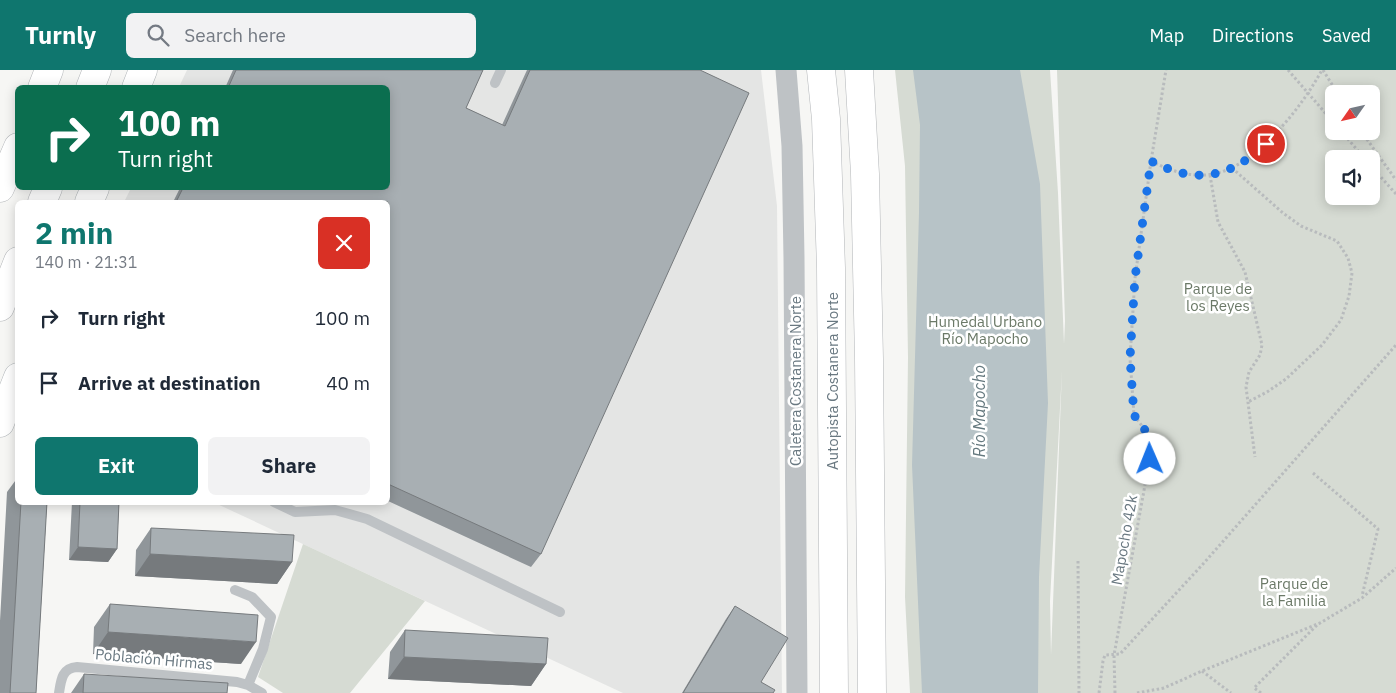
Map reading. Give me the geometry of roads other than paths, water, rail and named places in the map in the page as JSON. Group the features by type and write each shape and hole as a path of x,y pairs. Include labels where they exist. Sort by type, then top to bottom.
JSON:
{"main road":[{"path":"43,85 50,70"},
{"path":"91,85 97,70"},
{"path":"137,85 143,70"},
{"name":"Autopista Costanera Norte","path":"821,70 826,119 831,268 834,693"},
{"path":"859,70 865,174 872,693"},
{"path":"0,188 15,153"},
{"path":"0,307 15,269"},
{"path":"0,423 15,385"}],"street":[{"name":"Caletera Costanera Norte","path":"786,70 792,146 794,258 797,693"}],"lane":[{"path":"495,83 501,70"},
{"path":"280,505 295,512 335,510 367,520 560,612"},
{"path":"235,590 252,597 271,617 263,649 248,685"},
{"name":"Población Hirmas","path":"58,693 64,672 77,667 237,682 248,685 262,693"}],"water":[{"name":"Humedal Urbano Río Mapocho","path":"913,70 1020,70 1040,184 1048,403 1039,577 1038,693 922,693 912,465 920,125"}],"park label":[{"name":"Parque de los Reyes","path":"1218,296"},
{"name":"Parque de la Familia","path":"1294,592"}],"water label":[{"name":"Río Mapocho","path":"979,411"}]}
